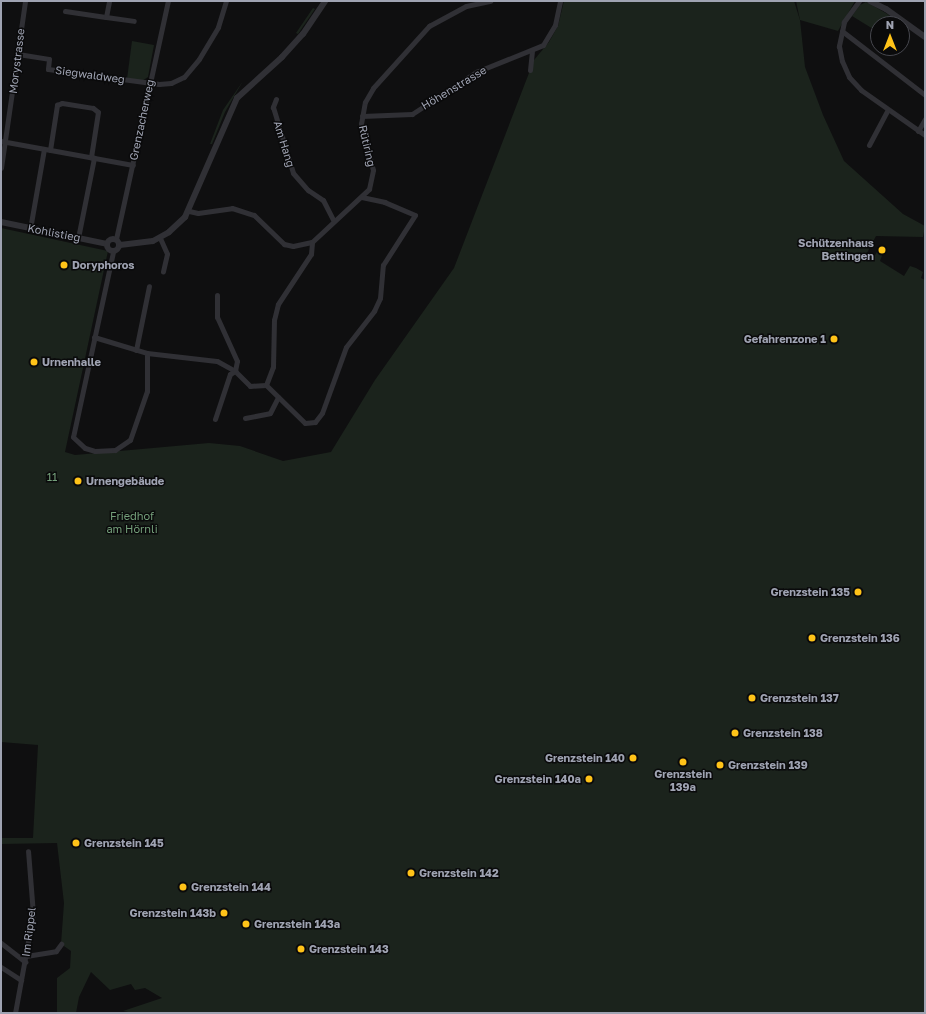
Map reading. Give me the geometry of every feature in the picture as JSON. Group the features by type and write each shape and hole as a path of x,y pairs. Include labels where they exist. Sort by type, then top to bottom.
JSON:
{"street":[{"name":"Morystrasse","path":"1,168 25,1"},
{"path":"106,17 109,1"},
{"name":"Grenzacherweg","path":"116,239 168,1"},
{"path":"150,82 171,83 180,80 191,70 218,27 226,1"},
{"path":"147,353 147,391 140,416 124,446 115,450 95,451 85,448 73,437 113,252 120,245 138,245 160,238 189,212 229,111 236,98 286,52 303,34 325,1"},
{"name":"Rütiring","path":"312,242 369,189 373,170 363,137 362,116 371,92 429,26 466,6 490,1"},
{"name":"Höhenstrasse","path":"362,116 412,114 476,72 532,51 543,45 550,35 560,1"},
{"path":"858,1 849,14 842,31 839,46 849,77 861,90 925,135"},
{"path":"870,1 891,13 925,37"},
{"path":"65,11 134,21"},
{"path":"842,31 925,95"},
{"path":"530,70 532,51"},
{"name":"Siegwaldweg","path":"18,54 50,59 48,69 150,82"},
{"name":"Am Hang","path":"276,99 274,107 293,173 308,190 323,200 334,220"},
{"path":"30,229 56,105 62,103 93,108 98,112 93,158 78,238"},
{"path":"870,143 888,110"},
{"path":"918,131 925,119"},
{"path":"4,141 133,165"},
{"path":"94,337 147,353 211,360 234,372 250,386 266,385 305,424 315,422 320,418 346,347 374,311 380,298 383,265 415,215 385,202 362,197"},
{"path":"189,212 198,213 232,208 254,215 284,244 298,245 312,242 311,254 278,304 274,320 273,367 266,385"},
{"name":"Kohlistieg","path":"1,222 107,244"},
{"path":"160,238 167,254 163,272"},
{"path":"113,252 108,248 107,244 110,239 116,239 120,245"},
{"path":"136,350 149,286"},
{"path":"215,418 230,374 234,372 237,357 217,317 217,295"},
{"path":"245,418 270,413 278,397"},
{"name":"Im Rippel","path":"15,1013 33,914 28,851"},
{"path":"1,943 25,962"},
{"path":"26,956 56,951 61,944"},
{"path":"1,967 21,980"}],"green space":[{"path":"564,1 794,1 800,20 805,67 823,115 844,161 903,214 925,226 923,237 876,236 867,253 874,257 878,250 883,253 880,261 904,276 910,266 916,268 923,272 921,278 925,280 925,1013 133,1013 123,1011 162,998 145,988 135,990 131,984 110,990 91,972 79,997 76,1013 57,1013 57,978 70,968 71,951 61,944 64,903 57,843 1,844 1,838 33,838 38,745 1,742 1,228 108,251 65,452 75,455 209,443 240,446 283,461 331,452 375,380 454,268 534,60 549,42 558,26"},
{"path":"796,1 855,1 838,31 800,20"},
{"path":"866,2 890,16 870,16 870,27 852,16 860,5"},
{"path":"313,8 315,9 298,34 296,33"},
{"path":"132,41 154,45 148,77 142,81 127,79"},
{"path":"243,81 225,112 212,144 210,144 223,110"}],"place":[{"name":"Schützenhaus Bettingen","path":"882,250"},
{"name":"Doryphoros","path":"64,265"},
{"name":"Gefahrenzone 1","path":"834,339"},
{"name":"Urnenhalle","path":"34,362"},
{"name":"Urnengebäude","path":"78,481"},
{"name":"Grenzstein 135","path":"858,592"},
{"name":"Grenzstein 136","path":"812,638"},
{"name":"Grenzstein 137","path":"752,698"},
{"name":"Grenzstein 138","path":"735,733"},
{"name":"Grenzstein 140","path":"633,758"},
{"name":"Grenzstein 139a","path":"683,762"},
{"name":"Grenzstein 139","path":"720,765"},
{"name":"Grenzstein 140a","path":"589,779"},
{"name":"Grenzstein 145","path":"76,843"},
{"name":"Grenzstein 142","path":"411,873"},
{"name":"Grenzstein 144","path":"183,887"},
{"name":"Grenzstein 143b","path":"224,913"},
{"name":"Grenzstein 143a","path":"246,924"},
{"name":"Grenzstein 143","path":"301,949"}],"park label":[{"name":"11","path":"52,477"},
{"name":"Friedhof am Hörnli","path":"132,523"}]}
